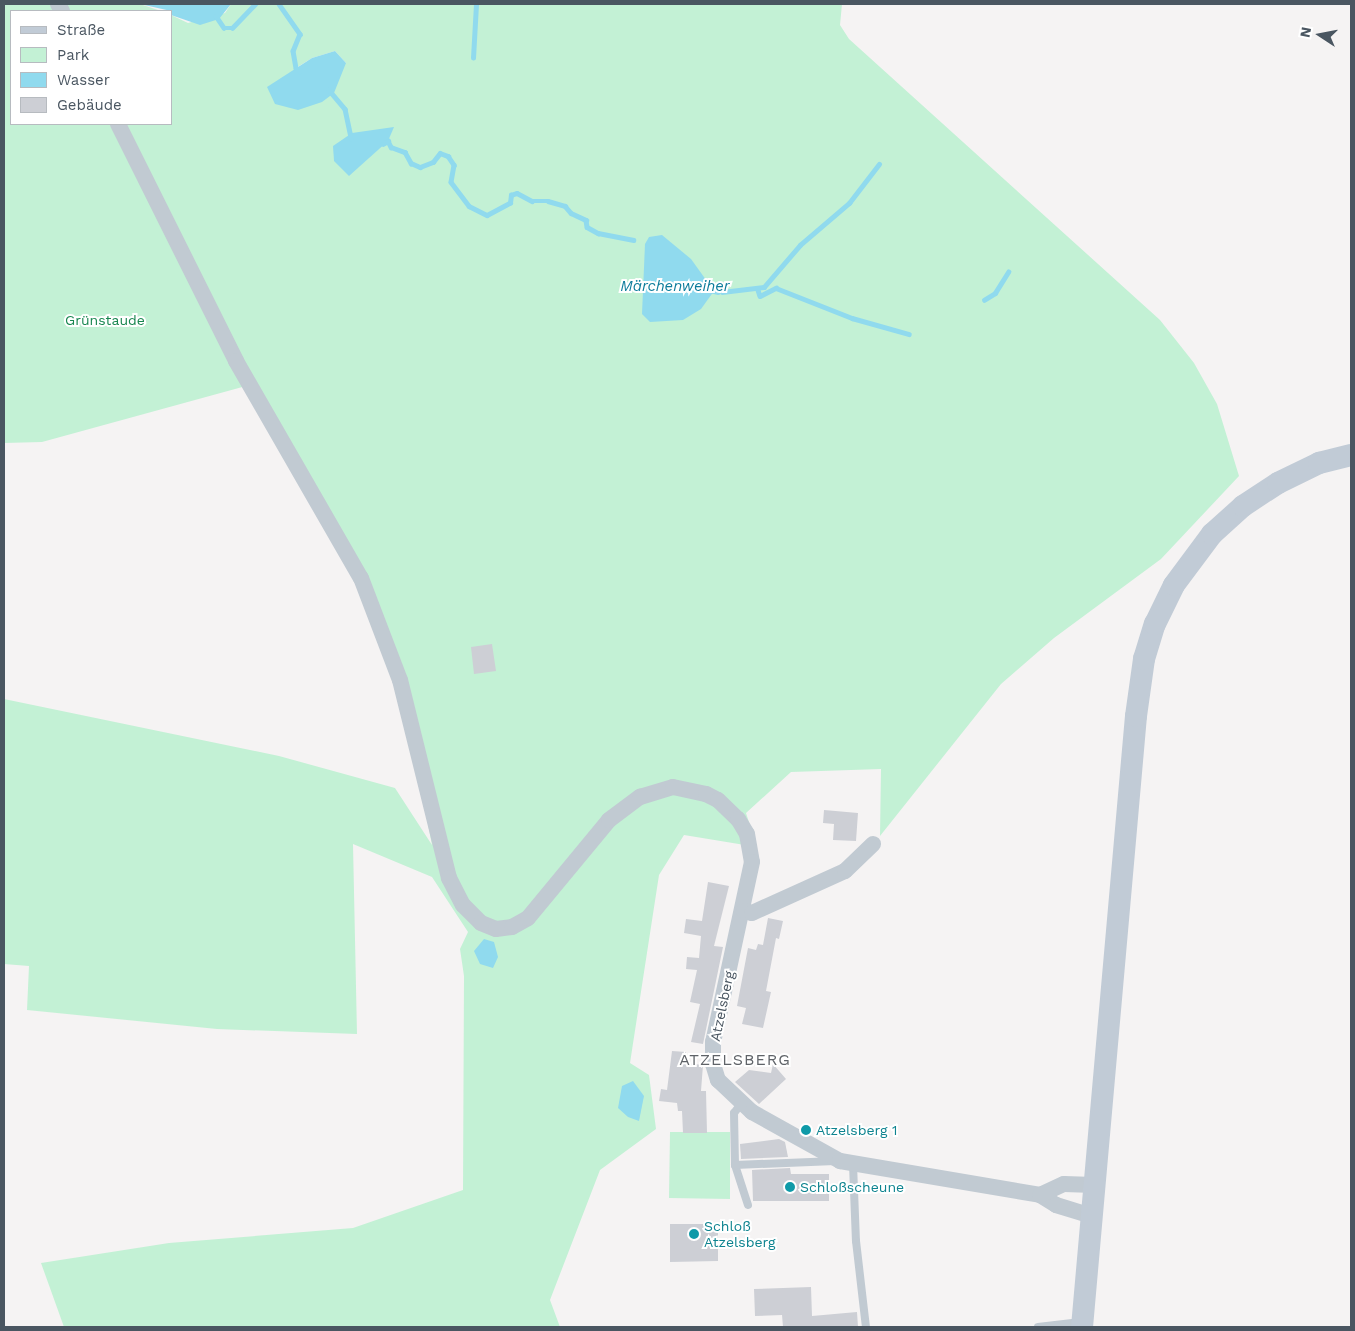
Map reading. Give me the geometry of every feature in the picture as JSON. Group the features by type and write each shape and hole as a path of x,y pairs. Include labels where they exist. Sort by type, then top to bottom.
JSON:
{"street":[{"name":"Atzelsberg","path":"118,125 236,361 361,578 400,680 449,878 463,905 481,923 496,929 512,927 528,918 609,820 640,797 655,790 690,788 706,794 728,808 747,834 752,862 744,911 713,1042 713,1064 718,1080 741,1104 846,1163 1040,1195 1056,1206 1092,1216"},
{"path":"1082,1325 1136,716 1144,659 1155,624 1179,578 1212,534 1243,506 1278,483 1319,463 1351,455"},
{"path":"744,911 752,913 845,871 872,844"},
{"path":"1040,1195 1064,1184 1094,1185"}],"lane":[{"path":"741,1104 734,1113 735,1165 748,1205"},
{"path":"735,1165 846,1163 866,1327"},
{"path":"1038,1327 1082,1325"}],"green space":[{"name":"Grünstaude","path":"4,4 140,4 158,10 10,10 10,125 172,125 172,15 188,23 225,13 231,4 842,4 840,25 849,39 1160,320 1194,363 1217,404 1239,476 1161,559 1054,638 1001,684 880,836 881,769 791,772 746,813 757,847 684,835 659,875 630,1063 649,1075 656,1129 600,1170 550,1300 560,1327 64,1327 41,1263 169,1243 353,1228 463,1190 464,976 460,949 468,932 432,877 353,844 357,1034 217,1029 27,1010 29,966 4,964 4,699 279,756 395,788 432,845 400,680 361,578 246,386 42,442 4,443","holes":["335,51 346,63 296,68 312,58"]},
{"path":"670,1132 730,1132 730,1199 669,1198"}],"water":[{"path":"140,4 231,4 219,19 200,25 172,15 172,10"},
{"path":"335,51 346,63 334,93 322,102 298,110 275,104 267,87 312,58"},
{"path":"394,127 388,141 349,176 334,161 333,146 352,133"},
{"name":"Märchenweiher","path":"662,235 691,259 714,291 701,309 683,320 650,322 642,314 645,244 649,237"},
{"path":"484,939 494,942 498,957 493,968 480,964 474,951"},
{"path":"633,1081 644,1096 639,1121 628,1117 618,1108 622,1086"}],"building":[{"path":"492,644 496,671 474,674 471,647"},
{"path":"824,810 858,813 856,841 833,840 834,824 823,823"},
{"path":"708,882 729,886 714,946 723,947 703,1044 691,1042 700,1004 690,1002 697,970 686,969 687,957 699,958 701,936 684,933 686,919 702,921"},
{"path":"768,918 783,921 779,939 776,938 766,991 771,992 763,1028 742,1024 746,1008 737,1006 748,948 756,950 758,944 763,945"},
{"path":"672,1051 686,1052 685,1063 703,1065 701,1091 706,1091 707,1133 683,1133 682,1111 678,1111 677,1103 659,1101 661,1089 667,1090"},
{"path":"773,1064 786,1079 759,1104 735,1082 749,1070 771,1073"},
{"path":"779,1139 785,1142 788,1157 741,1159 740,1144"},
{"name":"Schloßscheune","path":"790,1168 791,1174 829,1174 829,1201 753,1201 752,1170"},
{"name":"Schloß Atzelsberg","path":"670,1224 718,1224 718,1261 670,1262"},
{"path":"811,1287 812,1316 857,1312 858,1327 783,1327 782,1315 755,1316 754,1289"}],"waterway":[{"path":"216,16 224,28 232,28 255,4"},
{"path":"279,4 300,34 293,51 296,68 300,71"},
{"path":"473,58 476,4"},
{"path":"329,90 345,109 351,138"},
{"path":"383,144 388,141 391,147 405,152 411,163 420,167 433,162 440,153 448,156 454,165 451,182 469,206 487,215 510,203 511,195 517,193 532,201 548,201 565,206 571,213 586,220 587,227 598,233 633,240"},
{"path":"722,292 764,287 800,245 849,203 879,164"},
{"path":"984,300 995,293 1008,272"},
{"path":"758,290 760,296 776,288 852,318 909,334"},
{"path":"710,290 718,292"}],"place":[{"name":"Atzelsberg 1","path":"806,1130"},
{"name":"Schloßscheune","path":"790,1187"},
{"name":"Schloß Atzelsberg","path":"694,1234"}],"district":[{"name":"ATZELSBERG","path":"735,1060"}]}
